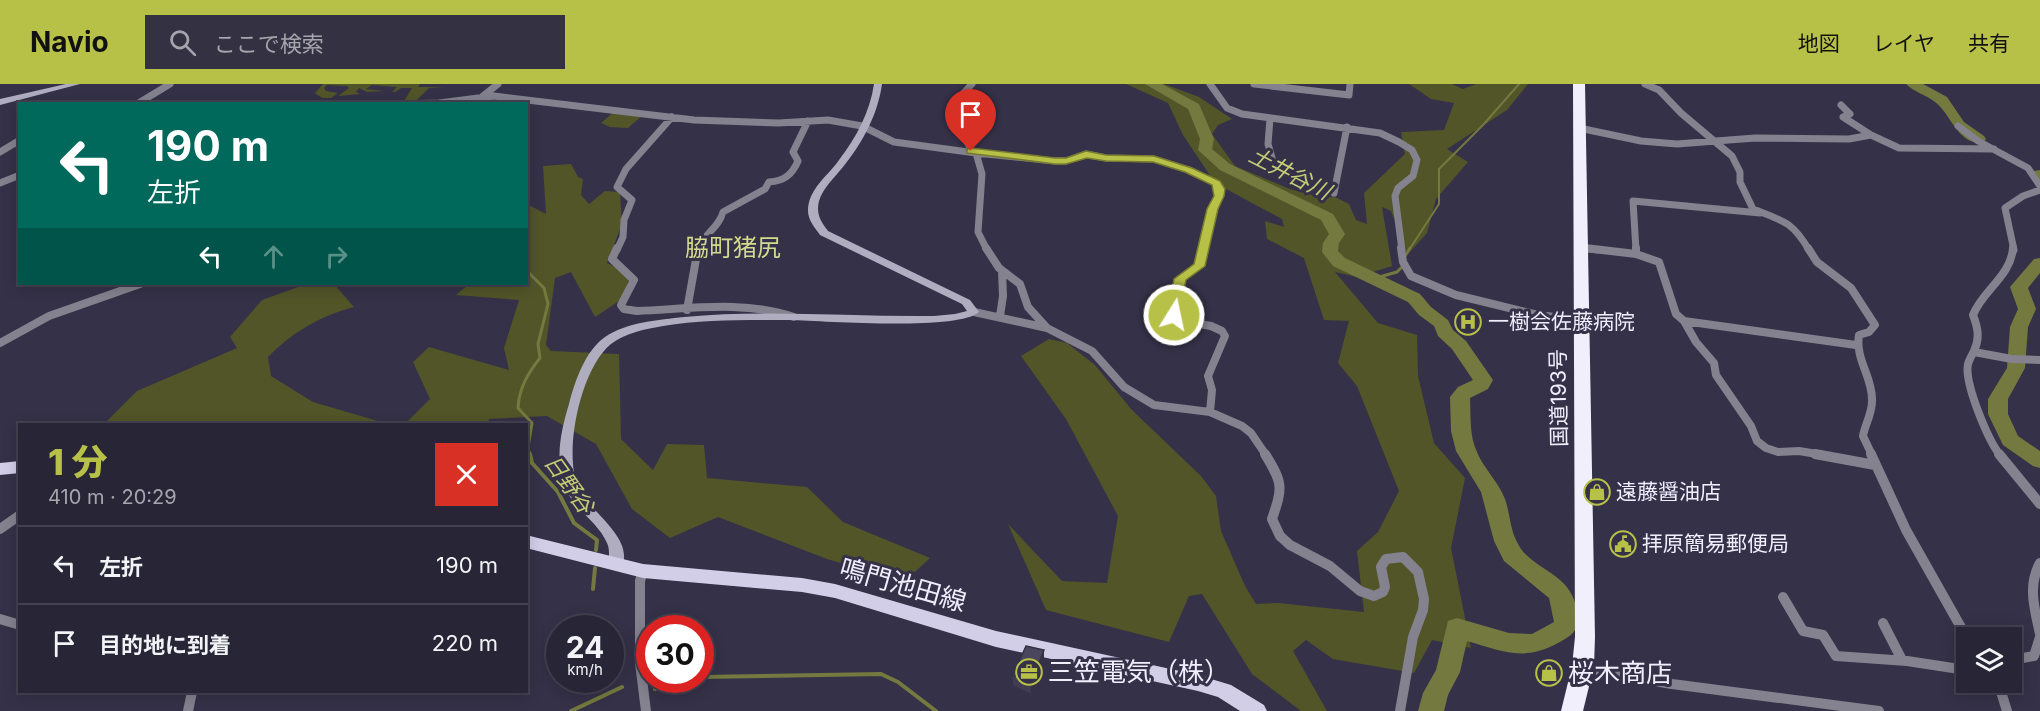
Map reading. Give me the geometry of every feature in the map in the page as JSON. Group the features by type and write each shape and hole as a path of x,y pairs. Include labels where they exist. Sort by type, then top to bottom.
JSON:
{"highway":[{"name":"国道193号","path":"1572,711 1583,666 1585,625 1579,84"}],"main road":[{"path":"0,469 18,467"},
{"name":"鳴門池田線","path":"528,542 643,571 792,584 835,591 996,639 1198,683 1224,691 1257,711"}],"street":[{"path":"0,102 76,84"},
{"path":"140,102 170,84"},
{"path":"483,96 498,84"},
{"path":"878,84 871,110 842,161 814,199 814,221 824,233 966,302 974,312"},
{"path":"972,84 961,96 963,131 982,174 978,232 988,252 1002,271 1020,284 1028,307 1047,328"},
{"path":"1210,84 1227,108 1242,114 1380,133 1412,150 1417,160 1413,176 1398,188 1395,196 1403,262 1411,276 1425,284 1456,295 1538,315 1580,320"},
{"path":"1254,84 1349,95 1350,84"},
{"path":"1645,84 1659,90 1732,156 1738,165 1740,182 1750,204 1793,226 1817,262 1851,288 1875,326 1869,332 1859,335 1856,345 1872,396 1873,411 1863,436 1906,530 1961,627"},
{"path":"432,102 483,96 672,117 742,122 828,120 862,126 894,142 1055,161 1066,161 1086,154 1106,158 1154,159 1189,170 1216,183 1219,189 1200,266 1180,279 1174,315 1176,320 1185,324 1219,328 1226,336 1208,376 1212,390 1210,412"},
{"path":"1841,105 1850,114 1843,117 1871,135 1899,148 1994,149"},
{"path":"672,117 626,169 617,187 633,200 626,215 623,237 612,259 634,280 633,286 622,299 621,305 624,309 637,311 756,309 782,311 794,317"},
{"path":"1270,119 1269,151 1274,165"},
{"path":"687,310 686,297 691,286 699,243 722,219 723,212 765,189 769,182 781,182 786,179 798,161 793,152 808,121"},
{"path":"1958,126 1978,141 2028,168 2040,188 2005,208 2014,251 1998,283 1976,307 1973,315 1978,328 1978,343 1968,364 1971,388 1990,442 2040,504"},
{"path":"1334,193 1347,128"},
{"path":"1579,128 1641,141 1677,144 1755,138 1849,139 1871,135"},
{"path":"0,152 18,141"},
{"path":"2028,168 2040,167"},
{"path":"2,180 18,176"},
{"path":"2,180 18,182"},
{"path":"1636,254 1633,201 1750,214 1762,212"},
{"path":"1582,248 1636,254 1659,262 1676,314 1684,321 1696,342 1714,363 1716,375 1751,426 1757,441 1766,448 1778,452 1799,451 1875,465"},
{"path":"1000,316 1004,296 1002,271"},
{"path":"0,343 49,316 137,285"},
{"path":"616,565 619,554 615,539 592,517 572,489 564,449 573,409 597,351 610,339 640,328 702,320 794,317 947,319 974,312 1000,316 1047,328 1076,341 1092,351 1124,387 1144,401 1154,405 1210,412 1242,426 1251,433 1275,470 1281,492 1272,519 1280,536 1290,545 1330,566 1367,595 1374,596 1383,592 1385,587 1381,567 1386,559 1403,557 1414,565 1421,581 1424,606 1413,638 1406,692 1400,711"},
{"path":"1684,321 1856,345"},
{"path":"1974,352 2016,359 2040,360"},
{"path":"0,529 18,516"},
{"path":"2022,658 2034,656 2040,635 2033,573 2040,563"},
{"path":"643,571 640,581 640,658 642,693 646,711"},
{"path":"1783,597 1803,631 1823,635 1836,656 1902,660 1956,668"},
{"path":"0,619 18,625"},
{"path":"1882,623 1902,660"},
{"path":"1583,666 1601,672 1672,684 1879,711"},
{"path":"2001,693 2007,711"},
{"path":"188,711 189,694"}],"green space":[{"path":"323,84 420,84 418,87 444,87 429,88 416,101 404,101 412,88 401,88 392,92 397,87 372,85 366,89 384,91 367,92 359,88 356,92 360,94 338,96 349,88 327,85 324,88 326,91 338,93 331,98 322,98 315,93"},
{"path":"1126,84 1164,84 1199,97 1232,119 1218,125 1212,134 1235,166 1290,189 1326,199 1333,196 1349,204 1356,220 1367,224 1364,193 1405,154 1401,132 1444,130 1454,103 1431,99 1409,84 1452,84 1463,89 1476,84 1528,84 1507,110 1447,149 1468,162 1436,199 1427,233 1408,254 1391,211 1382,207 1392,266 1357,277 1335,272 1378,323 1417,335 1418,376 1434,443 1465,478 1451,548 1471,648 1432,640 1414,673 1333,659 1306,640 1293,651 1327,711 1301,711 1252,674 1202,594 1189,596 1169,642 1046,610 1008,524 1062,581 1107,583 1118,516 1066,419 1021,356 1049,339 1067,343 1095,365 1131,409 1201,476 1216,496 1221,531 1245,586 1256,604 1278,603 1364,612 1357,551 1378,532 1399,491 1357,386 1338,363 1349,321 1324,320 1304,258 1267,239 1265,221 1284,227 1282,219 1215,183 1183,135 1168,103"},
{"path":"615,111 643,115 628,128 610,127 601,123"},
{"path":"571,164 578,177 583,179 581,195 589,204 605,191 620,192 622,224 607,263 631,274 622,299 595,317 571,272 555,278 546,345 551,351 619,354 621,439 653,470 667,444 704,445 707,478 807,487 843,522 930,558 905,581 827,559 718,517 670,538 632,509 596,444 547,416 489,419 488,423 406,423 430,399 413,362 429,347 509,370 504,348 519,300 456,295 468,285 528,285 528,205 546,214 543,166"},
{"path":"335,285 354,307 319,320 297,332 277,348 268,357 271,376 313,402 385,423 105,423 137,391 237,348 230,337 262,300 298,287"}],"building":[{"path":"1026,646 1044,650 1031,684 1013,675"}],"waterway":[{"name":"土井谷川","path":"1152,84 1194,107 1207,139 1205,150 1225,167 1327,217 1337,234 1331,243 1330,252 1339,262 1414,298 1425,311 1442,324 1444,332 1459,345 1483,380 1481,385 1465,391 1460,397 1464,445 1491,492 1507,546 1519,561 1557,591 1564,606 1566,627 1535,644 1509,643 1457,628 1448,672 1436,693 1431,711"},
{"path":"1409,250 1439,204 1439,169 1483,125 1519,84"},
{"path":"1913,84 1942,100 1959,125 1979,139"},
{"path":"1405,256 1410,248"},
{"path":"2040,263 2019,287 2027,309 2019,327 2016,368 1998,399 1998,414 2010,440 2040,461"},
{"path":"1372,279 1397,272 1403,266"},
{"name":"日野谷","path":"528,272 544,288 548,304 538,344 540,358 525,381 518,408 532,423 528,448"},
{"name":"日野谷","path":"528,448 530,455"},
{"name":"日野谷","path":"530,454 532,463 558,492 574,523 597,540 596,550"},
{"name":"日野谷","path":"593,589 595,568"},
{"path":"714,677 881,674 898,682 936,711"},
{"path":"571,711 609,693"}],"place":[{"name":"一樹会佐藤病院","path":"1468,322"},
{"name":"遠藤醤油店","path":"1597,492"},
{"name":"拝原簡易郵便局","path":"1623,544"},
{"name":"三笠電気（株）","path":"1029,672"},
{"name":"桜木商店","path":"1549,673"}],"district":[{"name":"脇町猪尻","path":"733,248"}],"route":[{"path":"971,151 1055,161 1066,161 1086,154 1106,158 1154,159 1189,170 1216,183 1219,196 1213,209 1200,266 1180,279 1174,315"}]}
